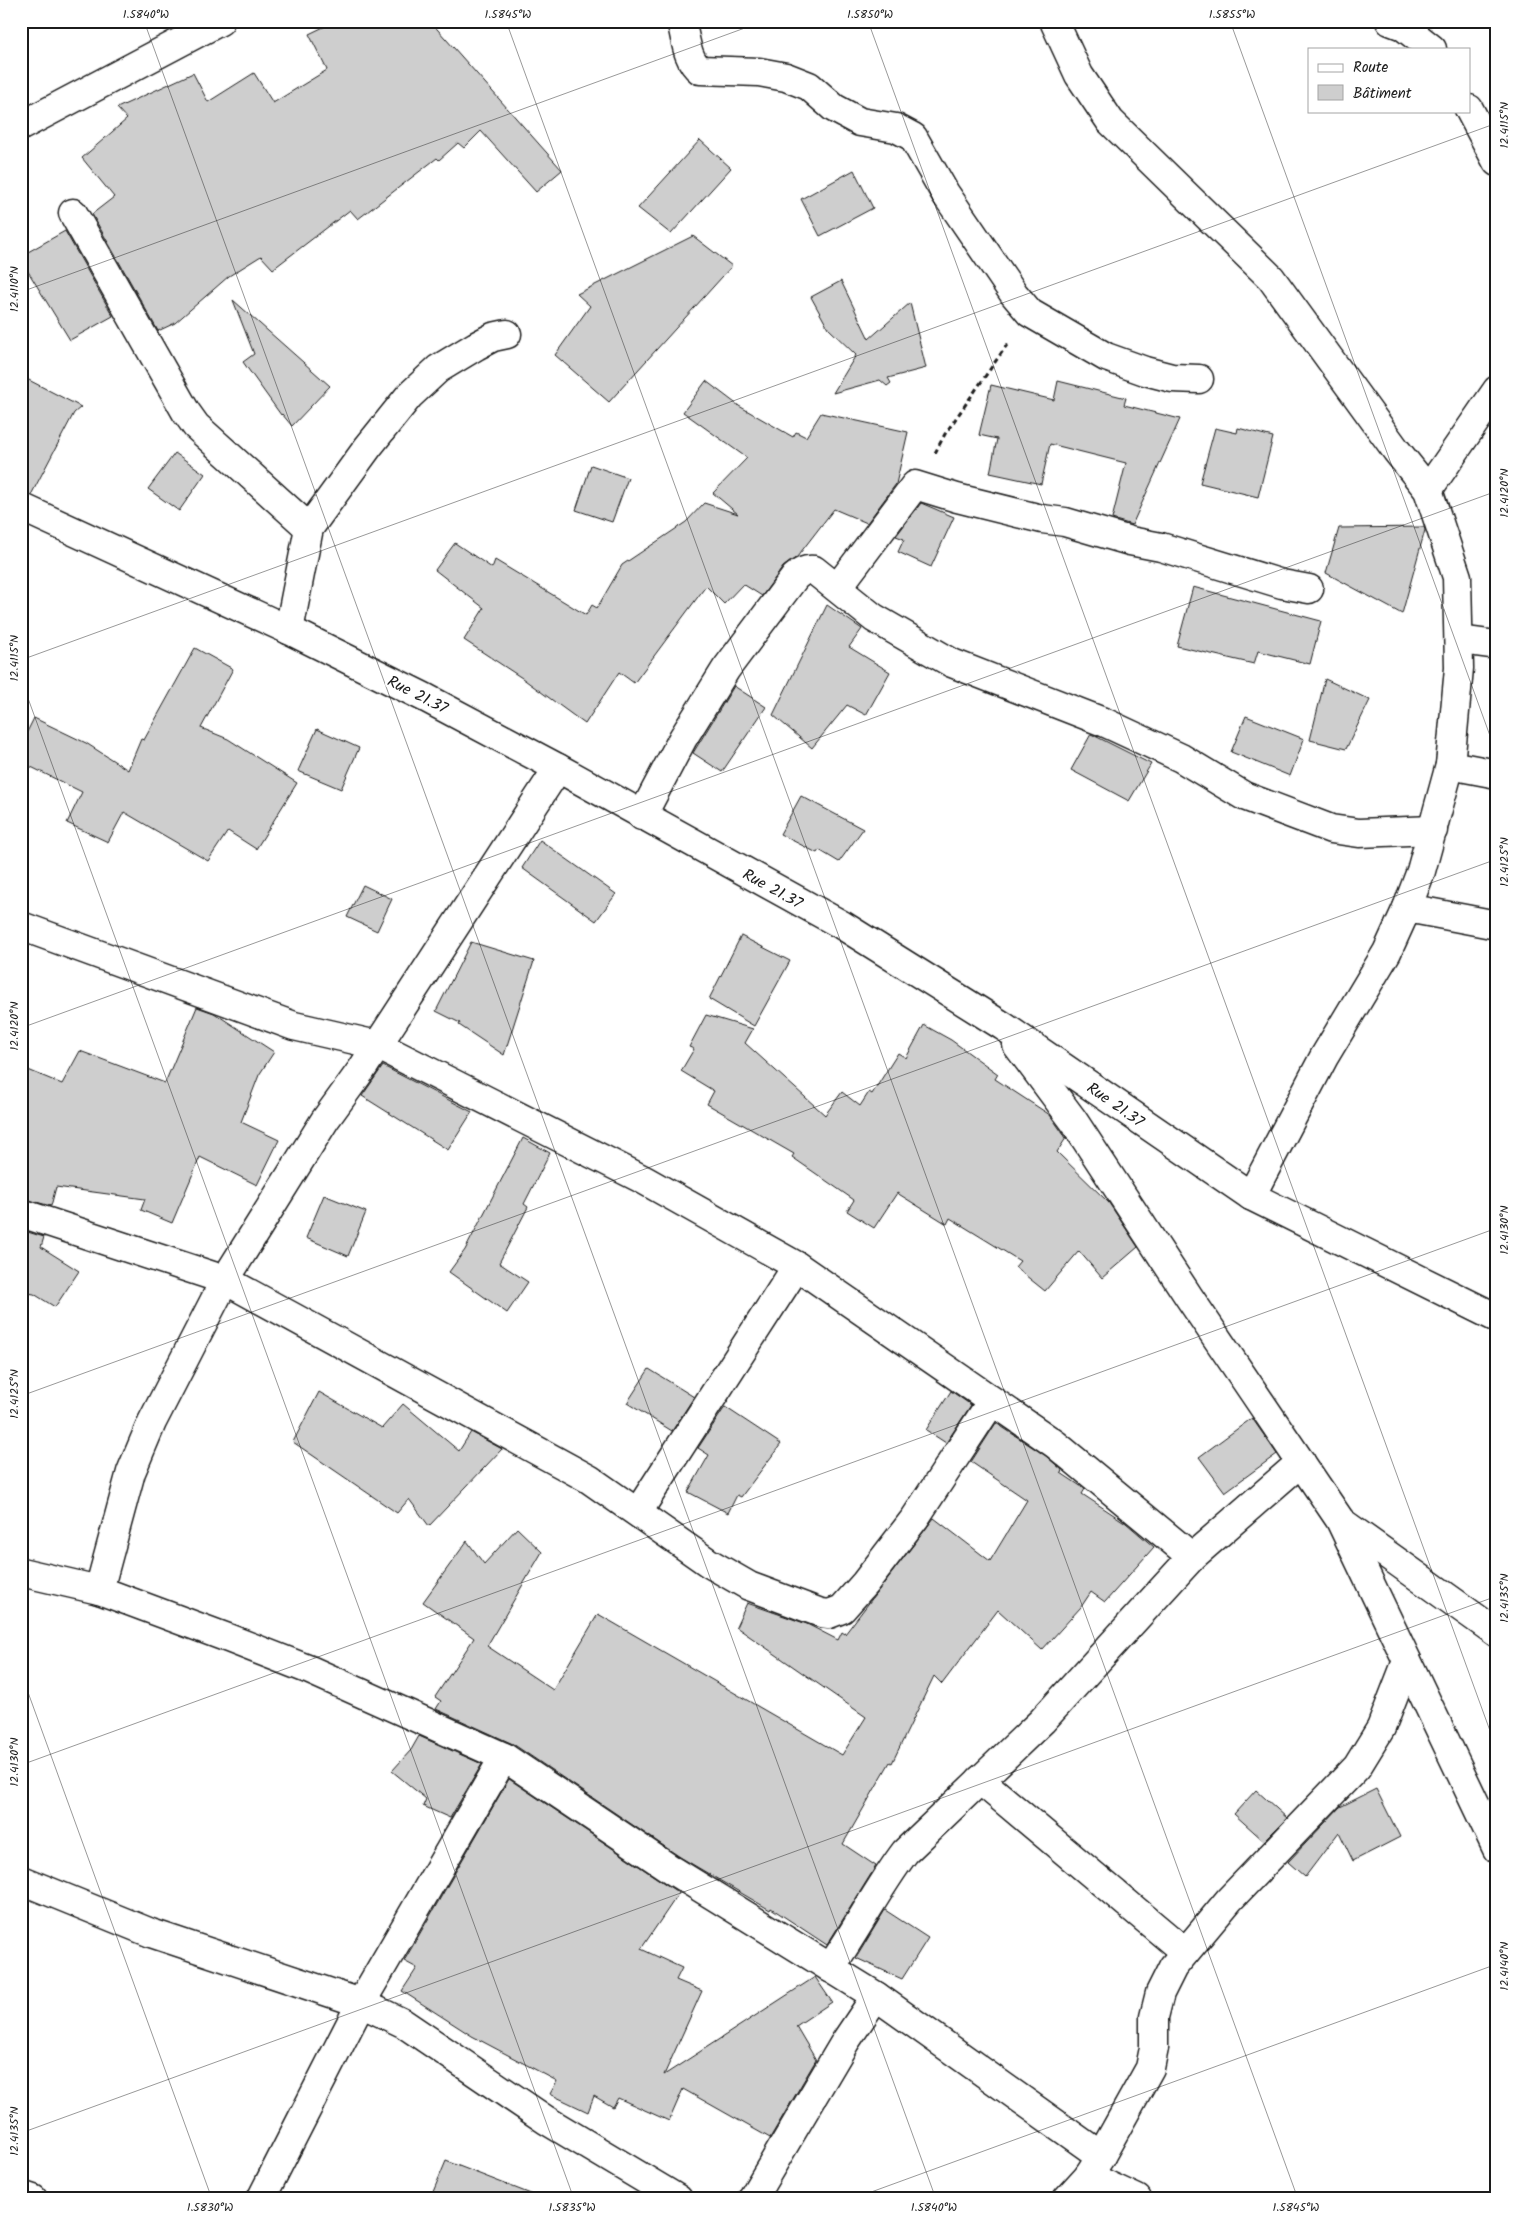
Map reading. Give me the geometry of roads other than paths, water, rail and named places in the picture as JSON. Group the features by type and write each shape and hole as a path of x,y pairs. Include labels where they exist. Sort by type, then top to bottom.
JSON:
{"street":[{"path":"21,126 220,21"},
{"path":"681,21 689,56 693,65 700,70 759,72 786,76 809,86 834,108 860,122 896,128 913,137 946,193 1014,294 1030,313 1106,357 1172,378 1199,380"},
{"path":"1054,21 1079,75 1110,121 1271,278 1396,450 1428,490 1457,577 1460,640 1459,668 1450,765 1433,830 1407,908 1387,952 1324,1057 1250,1196"},
{"path":"1390,21 1403,26 1431,48"},
{"path":"1470,111 1497,162"},
{"path":"73,213 186,412 196,426 309,528"},
{"path":"289,630 309,528 368,447 409,396 438,369 493,337 508,334"},
{"path":"1428,490 1497,390"},
{"path":"838,587 916,485 965,501 1042,519 1065,522 1130,541 1161,547 1282,584 1309,589"},
{"name":"Rue 21.37","path":"21,508 289,630 426,698 558,768 842,925 1003,1026 1250,1196 1497,1318"},
{"path":"642,816 683,738 726,669 795,577 803,570 814,570 838,587 874,618 952,663 1106,723 1181,758 1244,796 1331,829 1360,834 1433,830"},
{"path":"1460,640 1497,644"},
{"path":"1450,765 1497,774"},
{"path":"99,1590 131,1472 152,1422 225,1280 325,1120 377,1045 558,768"},
{"path":"1407,908 1497,925"},
{"path":"21,926 294,1026 377,1045 644,1180 797,1266 1055,1444 1192,1556"},
{"path":"1003,1026 1073,1120 1340,1520 1497,1849"},
{"path":"21,1213 225,1280 589,1478 709,1563 750,1586 821,1613 836,1612 848,1603 865,1584 914,1518 992,1401"},
{"path":"638,1512 797,1266"},
{"path":"830,1968 875,1899 886,1877 905,1852 1042,1721 1192,1556 1301,1462"},
{"path":"1340,1520 1497,1633"},
{"path":"21,1572 99,1590 310,1670 504,1757 672,1870 876,1996 1095,2166 1118,2188 1137,2199"},
{"path":"1067,2199 1095,2166 1150,2068 1154,2048 1154,2017 1160,1992 1173,1967 1228,1900 1357,1767 1381,1728 1407,1661"},
{"path":"261,2199 361,2004 504,1757"},
{"path":"980,1780 1185,1952"},
{"path":"21,1880 151,1933 361,2004 403,2023 546,2120 678,2199"},
{"path":"752,2199 845,2042 876,1996"},
{"path":"21,2195 33,2199"}]}
